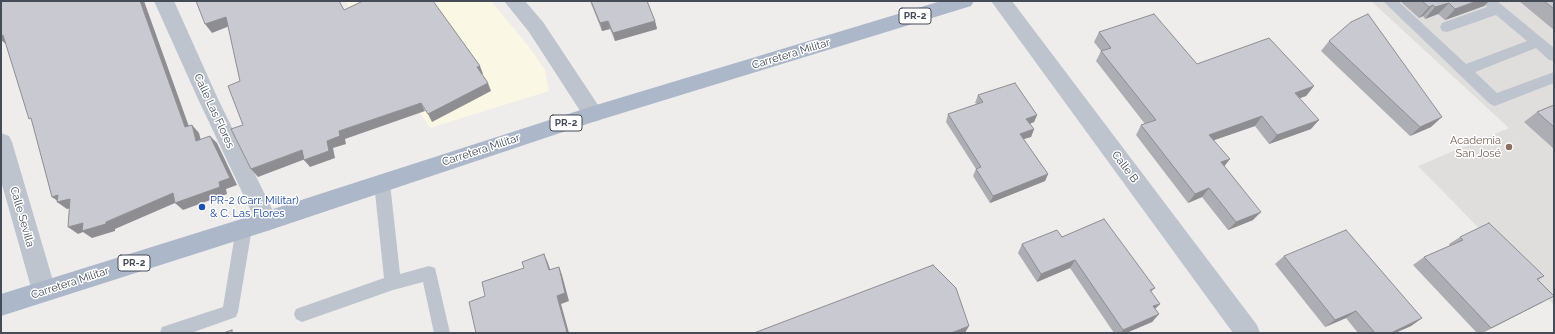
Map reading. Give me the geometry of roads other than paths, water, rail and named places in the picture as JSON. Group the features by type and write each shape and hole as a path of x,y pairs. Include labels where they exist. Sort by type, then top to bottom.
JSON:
{"main road":[{"name":"Carretera Militar","path":"1,305 267,221 592,114 964,1"}],"street":[{"name":"Calle Las Flores","path":"164,1 208,99 267,221"},
{"path":"514,1 536,27 592,114"},
{"name":"Calle B","path":"1001,1 1248,333"},
{"name":"Calle Sevilla","path":"1,142 44,291"}],"lane":[{"path":"1390,1 1495,100 1554,76"},
{"path":"1447,27 1493,5 1554,56"},
{"path":"1464,71 1538,42"},
{"path":"382,183 393,283"},
{"path":"168,333 230,312 244,228"},
{"path":"302,314 429,272 442,333"}],"place":[{"name":"Academia San José","path":"1509,147"},
{"name":"PR-2 (Carr. Militar) & C. Las Flores","path":"202,207"}]}
